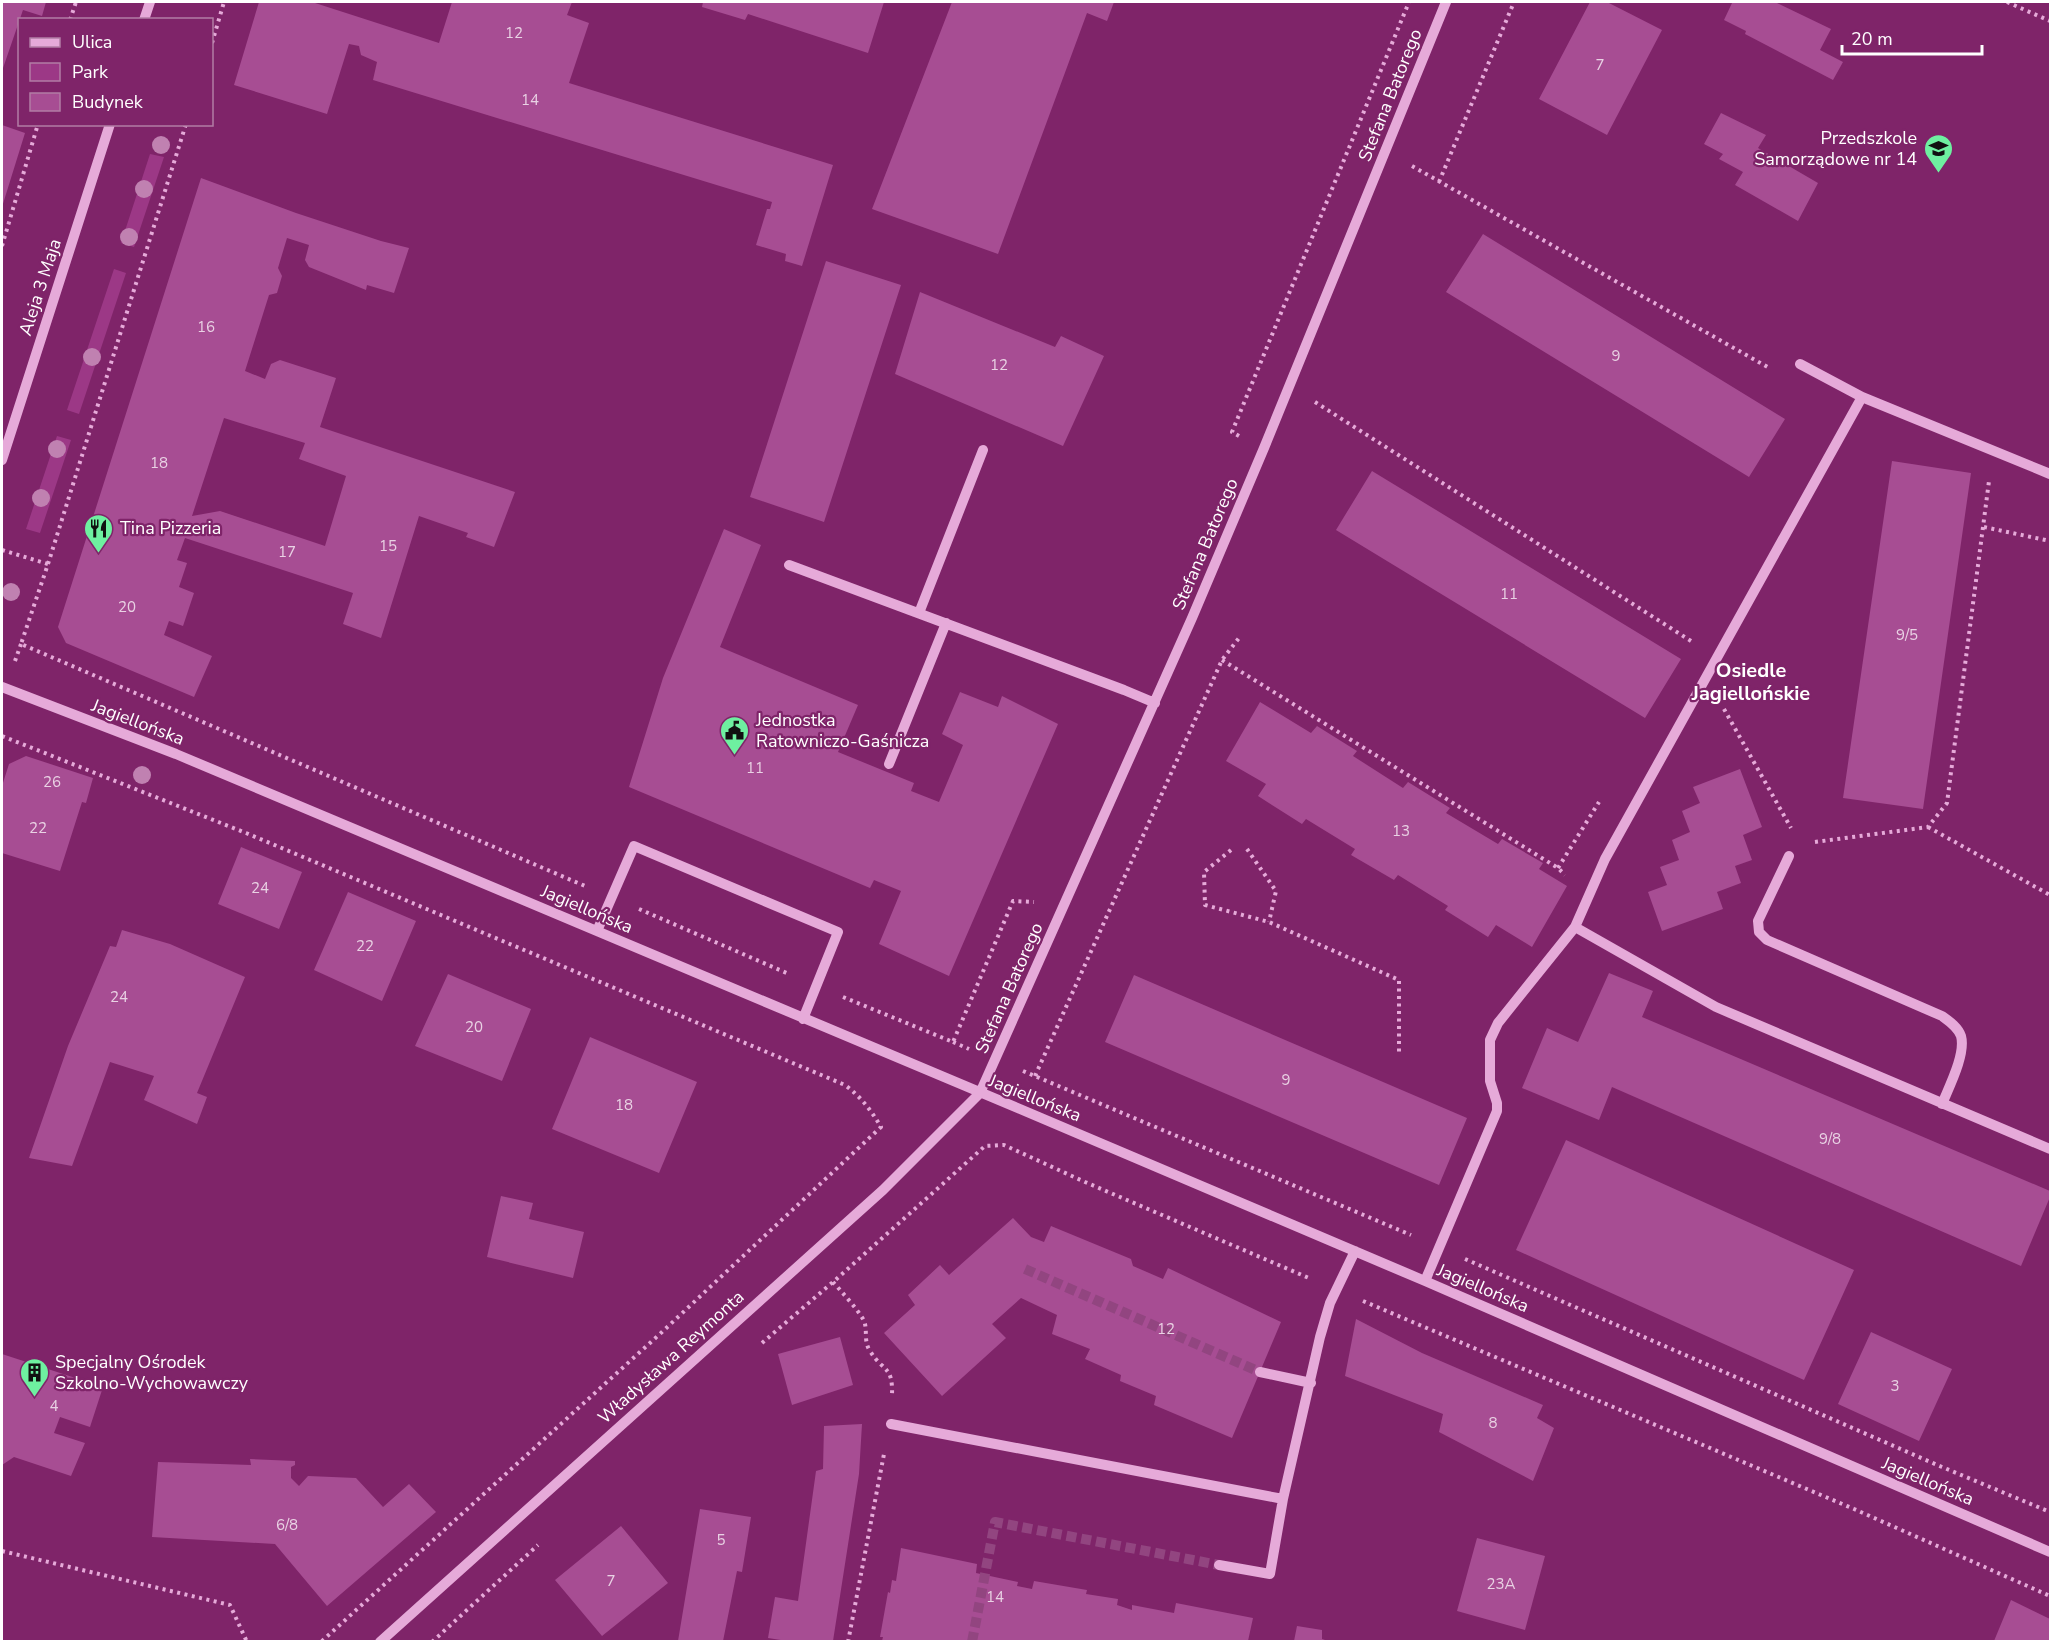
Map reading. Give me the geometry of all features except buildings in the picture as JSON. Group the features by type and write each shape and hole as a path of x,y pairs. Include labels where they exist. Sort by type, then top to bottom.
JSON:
{"street":[{"path":"145,18 150,2"},
{"name":"Stefana Batorego","path":"980,1093 1155,703 1264,448 1446,2"},
{"name":"Aleja 3 Maja","path":"2,460 109,126"},
{"path":"1800,364 1862,397 2050,474"},
{"path":"1425,1281 1497,1111 1490,1080 1490,1040 1498,1023 1575,927 1605,859 1862,397"},
{"path":"919,613 983,450"},
{"path":"789,565 1155,703"},
{"path":"889,764 946,623"},
{"name":"Jagiellońska","path":"2,687 176,754 1355,1251 2050,1552"},
{"path":"597,931 634,846 838,932 803,1019"},
{"path":"1789,856 1758,921 1759,932 1767,940 1942,1016 1954,1025 1961,1036 1961,1051 1942,1104"},
{"path":"1575,927 1716,1007 2050,1149"},
{"name":"Władysława Reymonta","path":"380,1641 883,1190 980,1093"},
{"path":"1219,1565 1270,1574 1283,1499 1320,1337 1330,1303 1355,1251"},
{"path":"1260,1372 1311,1383"},
{"path":"891,1424 1283,1499"}],"path":[{"path":"71,18 76,2"},
{"path":"213,40 224,2"},
{"path":"1264,448 1232,432 1409,2"},
{"path":"1439,182 1514,2"},
{"path":"2007,2 2050,21"},
{"path":"2,246 37,126"},
{"path":"15,662 185,126"},
{"path":"1386,150 1776,371"},
{"path":"1290,385 1717,656"},
{"path":"1928,827 1947,803 1984,527 1989,483 1988,471"},
{"path":"1984,527 2050,541"},
{"path":"2,550 48,564"},
{"path":"1239,638 1222,660 1035,1076 1439,1247 2050,1512"},
{"path":"21,644 816,986 953,1042 1013,901 1064,905"},
{"path":"1222,660 1558,868 1571,882"},
{"path":"1706,676 1794,834"},
{"path":"2,736 246,832 845,1085 868,1106 881,1127 662,1332 321,1641"},
{"path":"1558,868 1601,799"},
{"path":"1812,843 1928,827 2050,895"},
{"path":"1247,849 1276,891 1269,922"},
{"path":"1231,850 1203,872 1205,904 1269,922 1399,980 1400,1052"},
{"path":"760,1344 985,1146 1004,1145 1336,1290 1854,1509 2050,1596"},
{"path":"833,1282 865,1322 867,1345 893,1380 891,1424 848,1641"},
{"path":"432,1641 542,1541"},
{"path":"2,1551 230,1605 246,1641"}],"green space":[{"path":"150,154 164,157 134,247 121,243"},
{"path":"114,269 126,273 79,414 67,410"},
{"path":"57,436 71,440 40,533 26,529"}],"tunnel":[{"path":"1025,1269 1260,1372"},
{"path":"972,1642 995,1522 1219,1565"}],"place":[{"name":"Przedszkole Samorządowe nr 14","path":"1938,174"},
{"name":"Tina Pizzeria","path":"99,554"},
{"name":"Jednostka Ratowniczo-Gaśnicza","path":"735,756"},
{"name":"Specjalny Ośrodek Szkolno-Wychowawczy","path":"34,1398"}],"district":[{"name":"Osiedle Jagiellońskie","path":"1751,682"}]}
